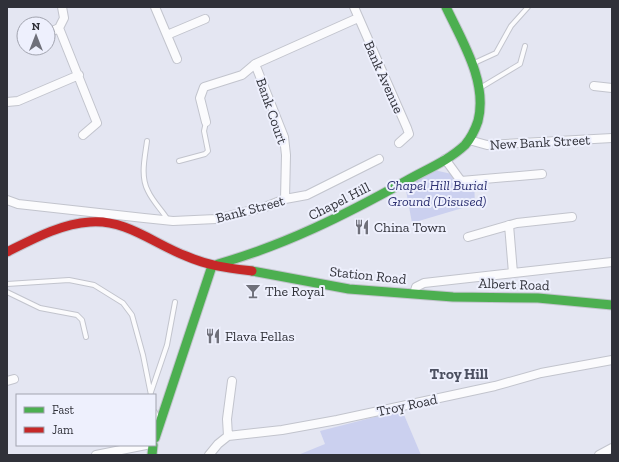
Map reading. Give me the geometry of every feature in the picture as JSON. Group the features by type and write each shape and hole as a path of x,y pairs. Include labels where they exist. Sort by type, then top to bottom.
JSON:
{"main road":[{"path":"446,7 471,64 479,88 479,116 469,140"},
{"name":"Chapel Hill","path":"212,266 254,255 341,218 445,159 469,140"},
{"name":"Station Road","path":"7,252 61,227 89,221 111,222 122,225 185,256 212,266 270,273 350,289 414,294"},
{"path":"156,434 198,304 212,266"},
{"name":"Albert Road","path":"414,294 453,297 538,298 612,305"}],"street":[{"path":"56,29 59,28 64,18 62,7"},
{"path":"155,7 177,59"},
{"name":"Bank Avenue","path":"354,7 409,134 399,143"},
{"name":"Bank Court","path":"285,199 286,155 284,137 255,64 358,18"},
{"path":"167,35 205,19"},
{"path":"59,28 97,123 83,136"},
{"path":"206,122 200,98 204,87 242,75 255,64"},
{"path":"7,102 18,101 79,75"},
{"path":"594,86 612,88"},
{"name":"New Bank Street","path":"469,140 487,145 612,138"},
{"name":"Bank Street","path":"7,200 18,204 168,220 200,221 232,217 285,199 307,195 318,191 379,159"},
{"path":"445,159 461,181 542,174"},
{"path":"89,221 90,211"},
{"path":"468,237 509,225 572,217"},
{"path":"509,225 513,273"},
{"name":"Station Road","path":"414,294 418,286 424,283 612,262"},
{"name":"Troy Road","path":"228,436 282,430 337,420 495,386 541,373 612,360"},
{"path":"209,455 218,444 228,436 227,419 232,381"},
{"path":"96,455 141,446"},
{"path":"599,455 612,448"}],"lane":[{"path":"471,64 496,53 511,26 528,7"},
{"path":"479,88 520,64 525,46"},
{"path":"180,161 205,154 208,151 204,131 206,122"},
{"path":"147,142 143,167 144,180 147,190 168,220"},
{"path":"7,284 69,280 94,285 123,303 132,316 151,393"},
{"path":"7,292 40,308 77,315 82,320 86,337"},
{"path":"151,393 167,346 175,302"},
{"path":"156,415 159,424"}],"green space":[{"name":"Chapel Hill Burial Ground (Disused)","path":"434,170 474,179 475,206 466,207 412,223 405,185"},
{"path":"402,410 421,455 298,455 325,444 320,431"}],"traffic: fast":[{"path":"218,264 267,248 360,206 436,165 465,145 473,134 478,121 480,106 479,92 472,62 446,7"},
{"path":"156,435 212,266"},
{"path":"252,271 349,289 453,297 538,298 612,305"},
{"path":"152,455 153,446"}],"traffic: jam":[{"path":"7,252 57,229 79,223 103,222 128,228 174,251 203,262 227,268 252,271"}],"place":[{"name":"China Town","path":"362,227"},
{"name":"The Royal","path":"253,291"},
{"name":"Flava Fellas","path":"213,336"}],"district":[{"name":"Troy Hill","path":"459,374"}]}
